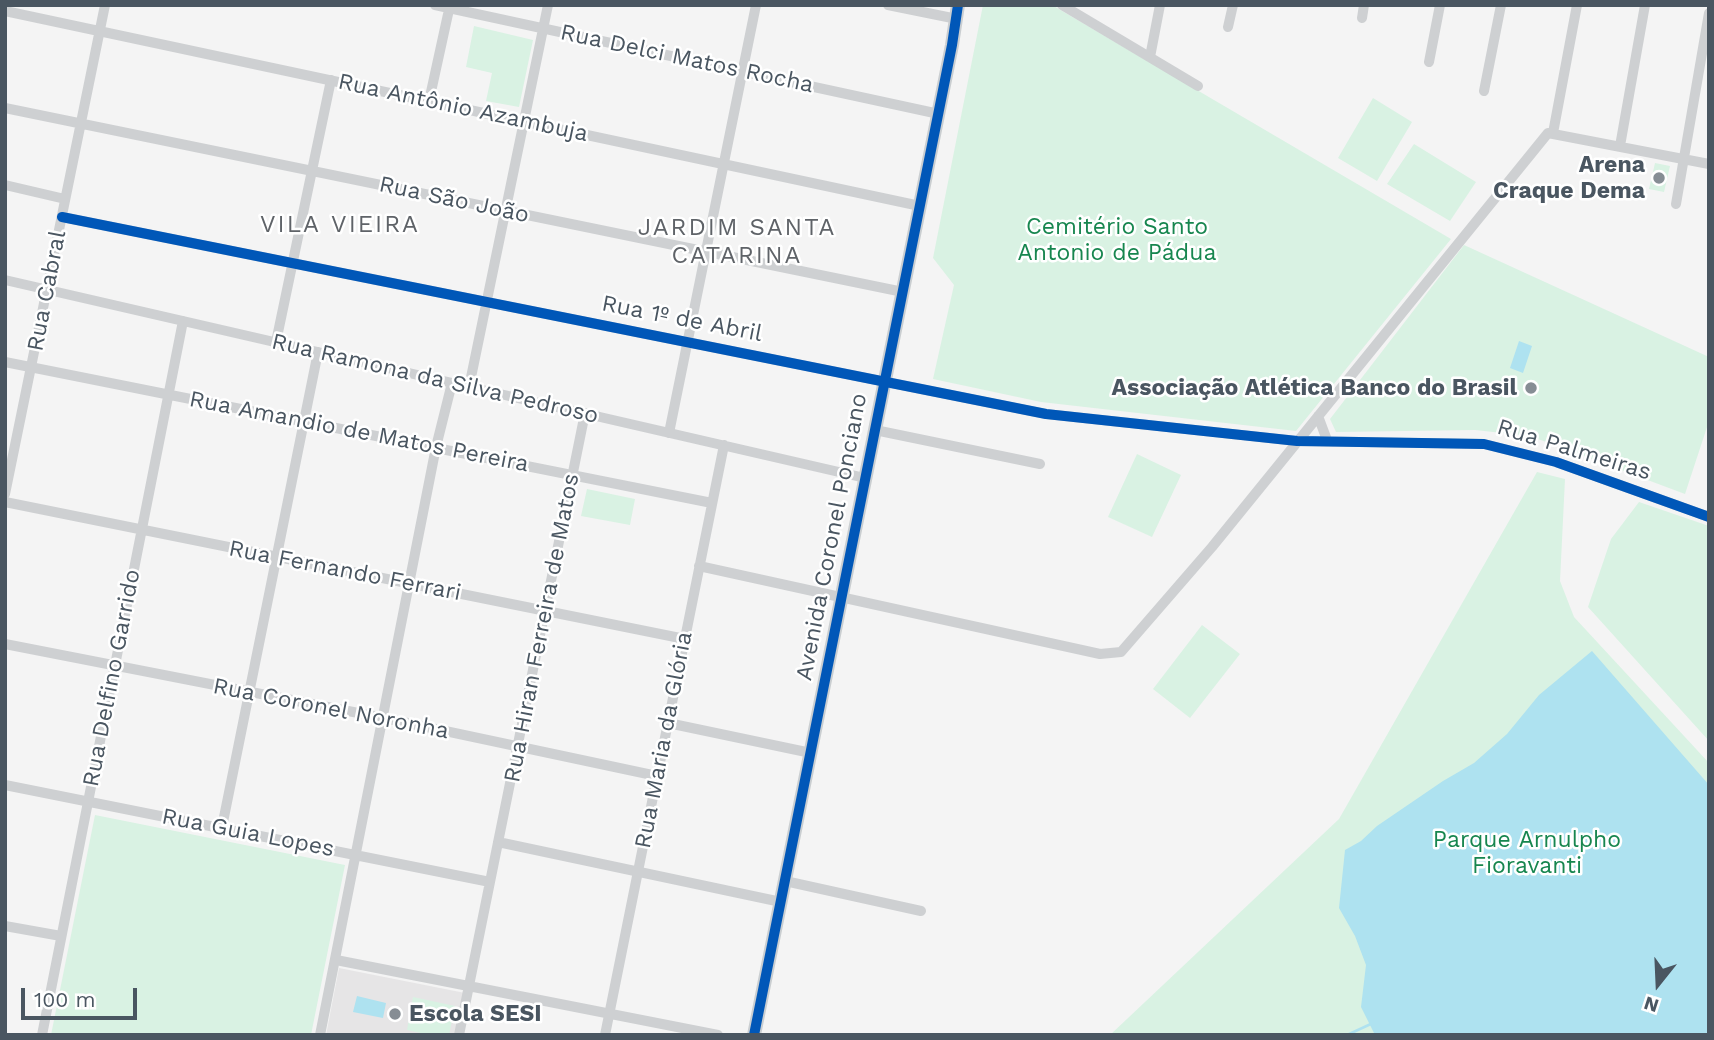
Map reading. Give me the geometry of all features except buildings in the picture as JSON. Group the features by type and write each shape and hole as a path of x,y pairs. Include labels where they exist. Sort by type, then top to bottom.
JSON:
{"main road":[{"name":"Avenida Coronel Ponciano","path":"754,1035 958,12"}],"street":[{"name":"Rua Cabral","path":"5,494 105,5"},
{"name":"Rua Delci Matos Rocha","path":"435,5 939,114"},
{"path":"469,387 548,5"},
{"path":"668,433 755,5"},
{"path":"887,5 958,12"},
{"path":"1062,5 1198,86"},
{"path":"1150,57 1160,5"},
{"path":"1228,26 1233,5"},
{"path":"1362,18 1364,5"},
{"path":"1429,62 1440,5"},
{"path":"1484,91 1501,5"},
{"path":"1553,133 1577,5"},
{"path":"1620,146 1645,5"},
{"path":"429,101 449,7"},
{"name":"Rua Antônio Azambuja","path":"5,11 920,206"},
{"path":"1676,204 1709,13"},
{"path":"276,342 331,80"},
{"name":"Rua São João","path":"5,108 903,292"},
{"path":"699,566 1100,654 1121,652 1212,547 1548,133 1709,164"},
{"path":"5,185 65,199"},
{"name":"Rua 1º de Abril","path":"62,217 1046,414 1297,441"},
{"name":"Rua Ramona da Silva Pedroso","path":"5,280 865,478"},
{"name":"Rua Delfino Garrido","path":"42,1035 183,321"},
{"path":"222,827 318,352"},
{"name":"Rua Amandio de Matos Pereira","path":"5,362 712,503"},
{"path":"320,1035 436,447 452,383"},
{"name":"Rua Hiran Ferreira de Matos","path":"459,1035 585,413"},
{"path":"1318,416 1327,440"},
{"path":"875,430 1040,464"},
{"name":"Rua Palmeiras","path":"1297,441 1484,444 1556,462 1709,517"},
{"name":"Rua Maria da Glória","path":"605,1035 723,445"},
{"name":"Rua Fernando Ferrari","path":"5,502 685,639"},
{"name":"Rua Coronel Noronha","path":"5,644 384,718 657,776"},
{"path":"667,723 811,753"},
{"name":"Rua Guia Lopes","path":"5,785 490,882"},
{"path":"498,842 781,902"},
{"path":"785,881 921,911"},
{"path":"5,926 61,936"},
{"path":"336,960 718,1035"}],"shaded area":[{"name":"Escola SESI","path":"339,968 465,993 456,1035 326,1035"}],"green space":[{"name":"Cemitério Santo Antonio de Pádua","path":"983,5 1052,5 1451,239 1296,431 1041,402 933,379 954,285 933,258"},
{"path":"474,26 533,40 519,107 486,101 492,73 466,67"},
{"path":"1373,98 1412,122 1377,181 1338,158"},
{"path":"1414,144 1476,182 1450,221 1387,184"},
{"name":"Arena Craque Dema","path":"1655,163 1670,166 1664,192 1649,189"},
{"name":"Associação Atlética Banco do Brasil","path":"1464,245 1709,357 1709,421 1685,494 1530,436 1475,430 1336,432 1330,419"},
{"path":"1137,454 1181,475 1152,537 1108,517"},
{"name":"Parque Arnulpho Fioravanti","path":"1537,472 1565,479 1560,581 1574,617 1709,763 1709,1035 1110,1035 1339,819"},
{"path":"587,489 635,499 630,525 581,516"},
{"path":"1639,502 1709,526 1709,741 1588,607 1611,539"},
{"path":"1202,625 1240,654 1190,718 1153,689"},
{"path":"95,815 345,865 311,1035 51,1035"},
{"path":"413,997 455,1006 449,1035 430,1035 407,1030"}],"water":[{"path":"1519,341 1532,346 1523,373 1510,368"},
{"name":"Parque Arnulpho Fioravanti","path":"1592,651 1709,785 1709,1035 1375,1035 1361,1007 1366,965 1355,936 1339,908 1345,850 1443,781 1474,763 1507,734 1539,695"},
{"path":"357,996 386,1003 383,1018 353,1012"}],"waterway":[{"path":"1347,1035 1373,1023"}],"cycle path":[{"path":"754,1035 958,5"},
{"path":"62,217 1046,414 1297,441 1484,444 1556,462 1709,517"}],"place":[{"name":"Arena Craque Dema","path":"1659,178"},
{"name":"Associação Atlética Banco do Brasil","path":"1531,388"},
{"name":"Escola SESI","path":"395,1014"}],"district":[{"name":"VILA VIEIRA","path":"340,225"},
{"name":"JARDIM SANTA CATARINA","path":"737,242"}]}
